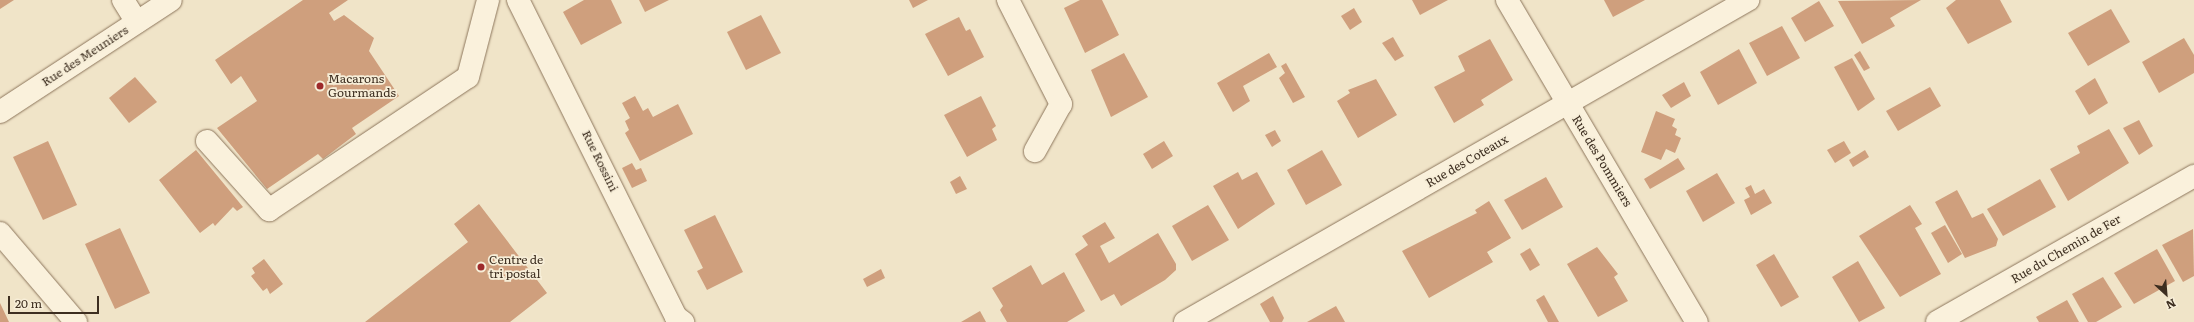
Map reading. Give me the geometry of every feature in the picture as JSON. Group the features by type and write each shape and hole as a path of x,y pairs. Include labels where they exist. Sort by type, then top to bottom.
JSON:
{"street":[{"path":"123,0 137,22"},
{"name":"Rue des Meuniers","path":"0,112 171,0"},
{"path":"207,141 269,210 468,77 488,0"},
{"name":"Rue Rossini","path":"518,0 569,98 676,317 683,322"},
{"path":"1008,0 1060,104 1035,151"},
{"name":"Rue des Pommiers","path":"1507,0 1697,322"},
{"name":"Rue des Coteaux","path":"1185,322 1748,0"},
{"name":"Rue du Chemin de Fer","path":"1937,322 2194,176"},
{"path":"0,233 76,322"}],"building":[{"path":"0,0 14,0 0,9"},
{"name":"Macarons Gourmands","path":"303,0 348,0 329,13 334,21 344,15 374,38 369,51 399,96 352,128 356,134 323,159 318,154 267,189 217,128 257,101 241,76 231,84 215,60"},
{"path":"584,0 611,0 622,23 581,45 563,12"},
{"path":"639,0 669,0 645,12"},
{"path":"909,0 928,0 913,8"},
{"path":"1080,0 1102,0 1119,35 1085,53 1064,8"},
{"path":"1412,0 1448,0 1420,15"},
{"path":"1604,0 1645,0 1613,17"},
{"path":"1921,0 1890,18 1895,26 1862,44 1838,1"},
{"path":"1956,0 2000,0 2012,22 1968,44 1946,8"},
{"path":"1819,1 1834,26 1805,42 1791,18"},
{"path":"1354,8 1362,22 1350,30 1341,16"},
{"path":"2111,9 2130,42 2088,66 2068,33"},
{"path":"761,15 781,53 746,70 727,32"},
{"path":"959,17 966,31 970,29 984,57 948,76 925,34"},
{"path":"1782,26 1800,58 1767,76 1749,43"},
{"path":"1393,37 1404,56 1395,61 1382,43"},
{"path":"2184,38 2194,55 2194,73 2159,93 2142,62"},
{"path":"1490,39 1513,80 1481,100 1484,105 1454,123 1434,87 1465,71 1458,56"},
{"path":"1739,49 1757,83 1718,105 1700,72"},
{"path":"1860,51 1870,68 1864,71 1854,55"},
{"path":"1124,53 1148,97 1111,117 1091,70"},
{"path":"1269,53 1277,67 1243,86 1250,101 1233,112 1217,83"},
{"path":"1852,58 1875,99 1858,111 1834,67"},
{"path":"1286,63 1305,97 1293,103 1279,78 1285,73 1281,66"},
{"path":"135,77 157,102 129,123 109,98"},
{"path":"2095,78 2108,103 2089,115 2075,91"},
{"path":"1376,79 1397,115 1358,138 1337,101 1350,93 1348,90"},
{"path":"1684,82 1691,96 1671,108 1662,95"},
{"path":"1930,87 1941,106 1898,131 1886,111"},
{"path":"635,96 643,111 648,108 653,117 678,104 693,134 640,161 625,133 629,130 625,121 630,118 622,103"},
{"path":"981,96 996,126 992,129 997,140 967,157 944,115"},
{"path":"1656,111 1675,119 1672,126 1677,129 1675,135 1681,138 1675,153 1666,149 1661,160 1641,152"},
{"path":"2139,120 2153,146 2139,155 2123,128"},
{"path":"2109,129 2129,163 2068,201 2050,169 2080,153 2077,146"},
{"path":"1275,130 1281,141 1272,147 1265,135"},
{"path":"48,141 77,205 43,220 13,157"},
{"path":"1164,141 1173,156 1152,169 1143,154"},
{"path":"1844,141 1851,153 1835,163 1827,150"},
{"path":"196,150 243,207 237,211 233,207 215,226 213,223 200,233 159,180"},
{"path":"1322,150 1342,185 1306,205 1287,170"},
{"path":"1865,150 1869,157 1853,167 1849,160"},
{"path":"1678,158 1685,169 1650,189 1644,179"},
{"path":"632,163 636,170 641,168 647,181 632,188 622,168"},
{"path":"1238,172 1242,180 1257,172 1275,204 1238,229 1213,186"},
{"path":"1717,173 1735,203 1703,222 1686,191"},
{"path":"960,176 967,189 956,194 950,182"},
{"path":"1546,177 1563,207 1522,230 1504,200"},
{"path":"2040,179 2056,207 2003,236 1987,209"},
{"path":"1751,185 1755,194 1764,189 1772,203 1751,215 1744,200 1750,197 1745,188"},
{"path":"1957,190 1972,218 1983,213 1998,239 1996,246 1965,258 1935,202"},
{"path":"1489,201 1511,238 1487,252 1493,262 1429,298 1402,251 1477,213 1475,210"},
{"name":"Centre de tri postal","path":"479,204 547,293 510,322 365,322 468,242 454,224"},
{"path":"1208,205 1229,240 1192,261 1172,226"},
{"path":"1910,205 1922,224 1915,228 1941,274 1900,297 1859,236"},
{"path":"715,215 743,272 707,290 697,271 703,268 684,230"},
{"path":"1105,222 1115,238 1100,246 1109,263 1158,233 1176,264 1176,270 1165,280 1121,306 1114,294 1101,301 1075,254 1088,245 1082,236"},
{"path":"1945,225 1962,254 1948,263 1931,233"},
{"path":"120,228 150,293 115,309 85,244"},
{"path":"2193,229 2194,276 2183,282 2162,245"},
{"path":"1597,247 1618,274 1614,277 1628,301 1598,317 1567,264"},
{"path":"1530,248 1540,265 1530,271 1520,254"},
{"path":"2157,249 2175,281 2134,304 2114,273"},
{"path":"1774,254 1799,297 1781,307 1756,265"},
{"path":"264,259 283,284 270,294 267,288 263,291 251,276 255,273 252,268"},
{"path":"1858,261 1885,308 1859,322 1832,277"},
{"path":"1031,265 1042,285 1064,272 1085,311 1067,322 1007,322 1000,310 1003,306 992,288"},
{"path":"881,269 885,278 867,287 863,279"},
{"path":"2103,277 2122,307 2096,322 2088,322 2072,294"},
{"path":"1544,295 1559,322 1548,322 1536,300"},
{"path":"1273,296 1284,318 1282,322 1270,322 1260,304"},
{"path":"2067,300 2079,322 2039,322 2036,317"},
{"path":"0,303 9,322 0,322"},
{"path":"1336,306 1345,322 1307,322"},
{"path":"980,311 986,322 961,322"}],"place":[{"name":"Macarons Gourmands","path":"320,86"},
{"name":"Centre de tri postal","path":"481,267"}]}
